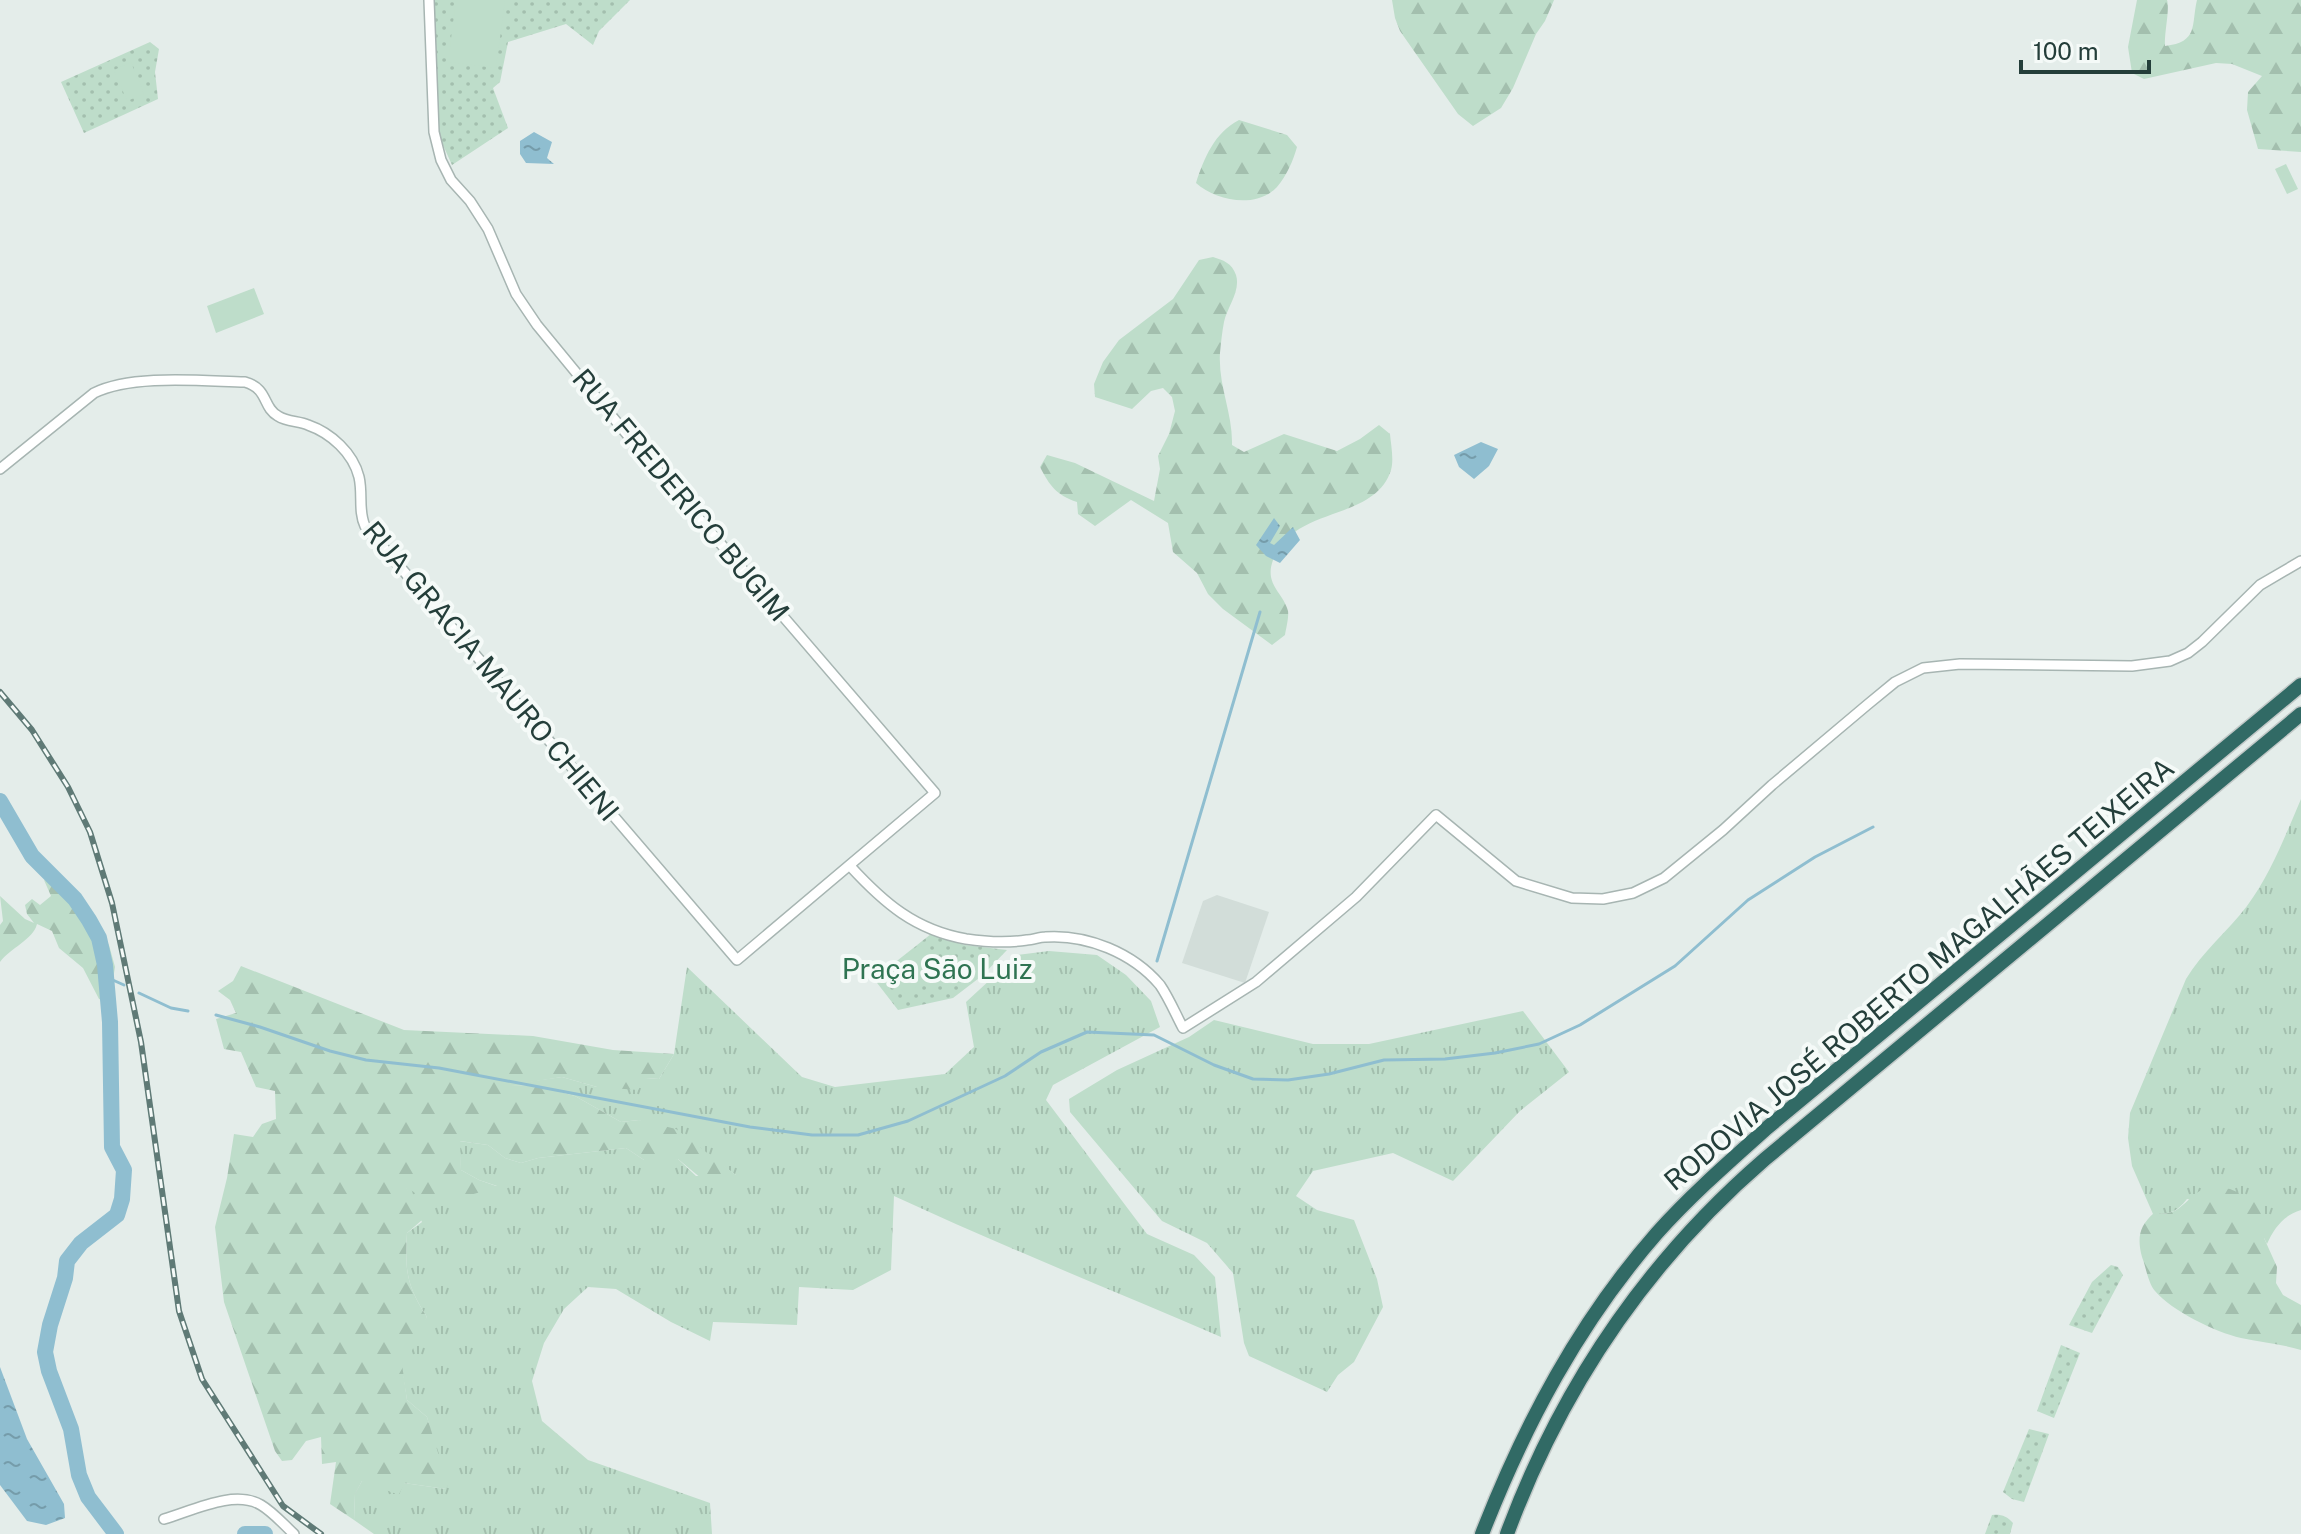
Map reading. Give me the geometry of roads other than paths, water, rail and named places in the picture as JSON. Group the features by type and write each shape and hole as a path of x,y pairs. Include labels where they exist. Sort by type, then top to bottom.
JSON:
{"highway":[{"name":"RODOVIA JOSÉ ROBERTO MAGALHÃES TEIXEIRA","path":"1482,1534 1516,1450 1549,1387 1600,1305 1659,1231 1713,1176 1768,1127 2301,685"},
{"name":"RODOVIA JOSÉ ROBERTO MAGALHÃES TEIXEIRA","path":"1507,1534 1542,1449 1578,1381 1629,1303 1688,1233 1765,1159 2301,714"}],"street":[{"name":"RUA FREDERICO BUGIM","path":"429,0 434,132 441,160 451,180 488,229 516,294 537,325 634,443 935,793 850,866"},
{"name":"RUA GRACIA MAURO CHIENI","path":"0,469 104,388 169,380 245,382 256,386 280,418 324,432 344,449 354,462 359,476 362,498 360,517 365,526 737,960 850,866"},
{"path":"850,866 879,898 904,916 936,931 966,939 998,942 1044,937 1074,938 1100,944 1122,954 1160,986 1183,1028 1256,982 1356,897 1436,815 1516,881 1572,898 1603,899 1633,893 1664,878 1895,682 1923,668 1960,664 2132,666 2170,661 2202,642 2260,585 2301,561"},
{"path":"164,1519 222,1501 252,1501 263,1506 294,1534"}],"water":[{"path":"534,132 552,142 547,158 554,164 526,163 520,154 520,141"},
{"path":"1481,442 1498,449 1489,466 1474,479 1459,467 1454,455"},
{"path":"1274,518 1280,526 1270,543 1274,545 1293,527 1300,540 1280,563 1266,556 1256,545"},
{"path":"0,1367 27,1439 64,1504 65,1518 46,1525 27,1521 0,1485"}],"waterway":[{"path":"1157,961 1260,612"},
{"path":"0,801 32,856 75,899 89,920 99,938 105,965 110,1022 112,1147 124,1170 122,1199 117,1215 81,1243 67,1261 45,1352 71,1429 79,1475 88,1497 116,1534"},
{"path":"216,1015 366,1060 439,1068 750,1127 812,1135 858,1135 908,1121 1005,1076 1041,1052 1087,1032 1154,1035 1214,1065 1253,1079 1288,1080 1329,1074 1384,1060 1445,1059 1539,1044 1580,1025 1675,966 1748,900 1815,857 1873,827"},
{"path":"106,977 124,985"},
{"path":"139,993 171,1008 188,1011"},
{"path":"245,1534 265,1534"}],"railway":[{"path":"0,692 32,730 68,787 90,832 112,903 141,1042 179,1311 202,1379 283,1506 321,1534"}],"park label":[{"name":"Praça São Luiz","path":"937,969"}]}
